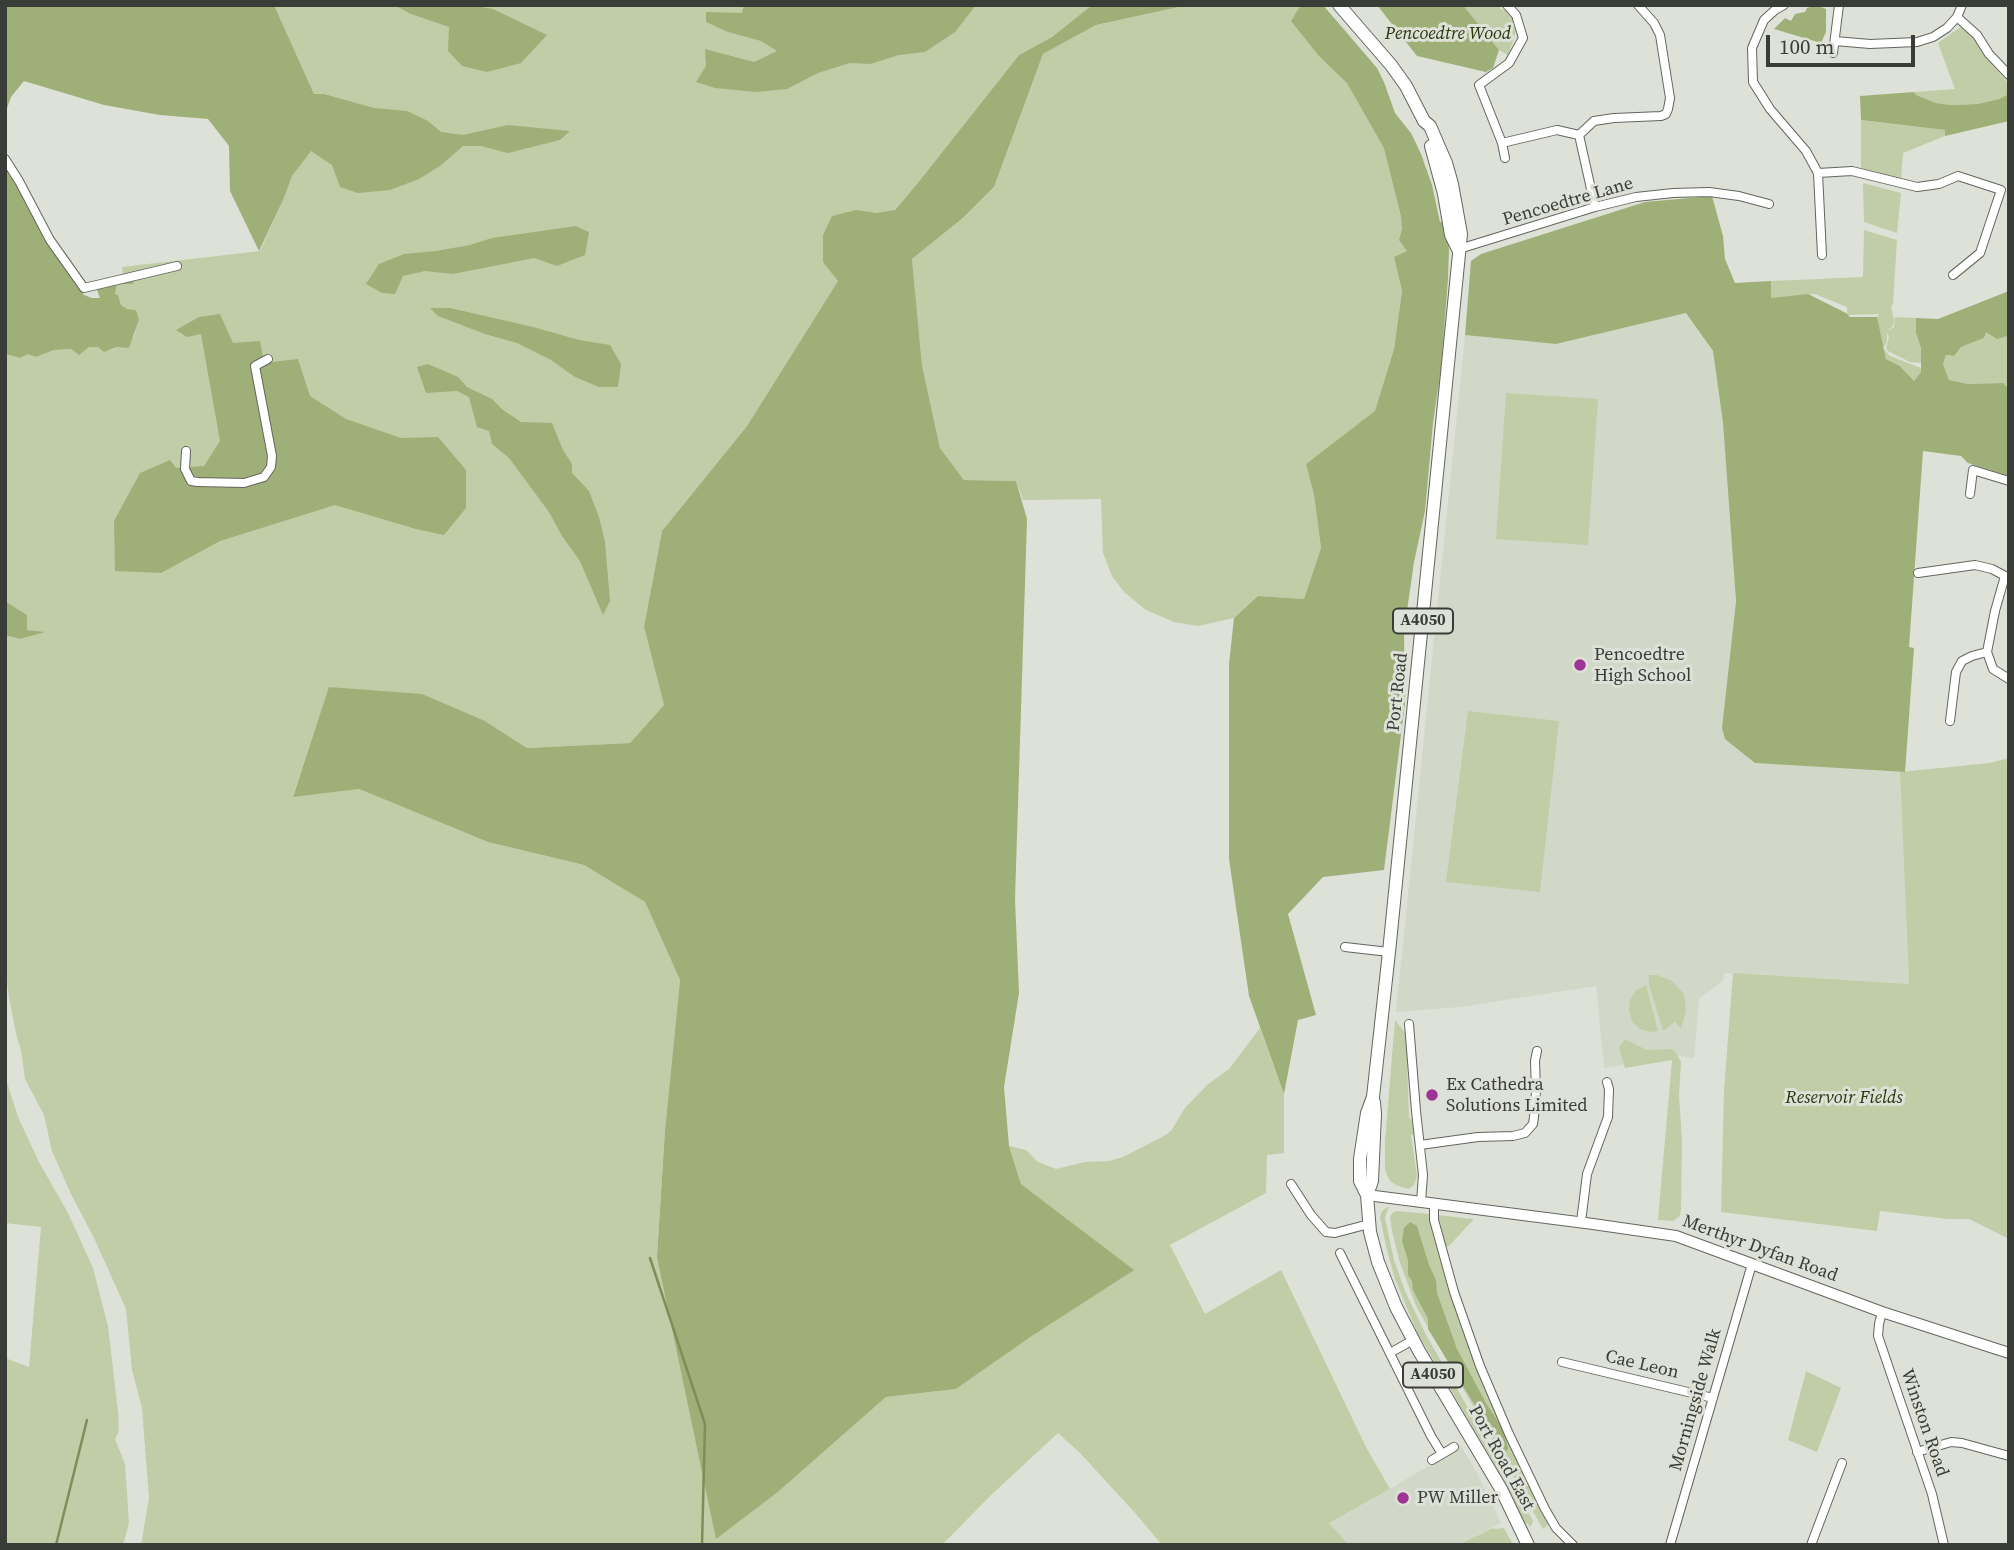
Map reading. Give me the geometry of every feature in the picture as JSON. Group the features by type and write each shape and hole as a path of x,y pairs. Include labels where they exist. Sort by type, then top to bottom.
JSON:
{"main road":[{"name":"Port Road","path":"1339,5 1399,77 1424,121 1444,194 1451,235 1458,249 1455,306 1373,1097 1375,1114 1372,1181 1367,1195"},
{"name":"Port Road East","path":"1367,1195 1369,1224 1384,1279 1413,1340 1483,1458 1528,1545"}],"street":[{"path":"1505,158 1502,143 1479,85 1509,63 1522,38 1516,15 1507,5"},
{"path":"1579,135 1594,121 1661,116 1668,109 1670,98 1660,35 1654,23 1638,5"},
{"path":"1784,5 1765,20 1752,48 1752,82 1770,109 1806,151 1818,173 1822,255"},
{"path":"1833,53 1839,5"},
{"path":"1835,41 1870,44 1917,42 1940,33 1957,17 1962,5"},
{"path":"1957,17 1977,35 1989,54 2008,74"},
{"path":"1502,143 1557,130 1579,135"},
{"path":"1579,135 1595,207"},
{"path":"5,159 50,240 84,288 177,266"},
{"path":"1818,173 1852,171 1917,187 1939,184 1958,176 2001,190 1979,253 1953,275"},
{"name":"Pencoedtre Lane","path":"1458,249 1595,207 1636,198 1702,191 1739,196 1769,204"},
{"path":"186,451 185,469 191,481 244,482 264,477 271,467 272,456 255,366 268,359"},
{"path":"1970,494 1973,470 2009,481"},
{"path":"1918,573 1975,565 1992,569 2007,577 1995,611 1987,652 1993,669 2009,679"},
{"path":"1950,721 1956,671 1962,661 1987,652"},
{"path":"1345,947 1389,952"},
{"path":"1409,1024 1423,1175 1421,1202"},
{"path":"1420,1145 1525,1133 1534,1117 1537,1051"},
{"path":"1581,1222 1587,1174 1608,1117 1607,1082"},
{"path":"1291,1184 1311,1215 1326,1232 1335,1233 1369,1224"},
{"name":"Merthyr Dyfan Road","path":"1367,1195 1676,1237 1882,1312 2009,1353"},
{"name":"Port Road East","path":"1434,1203 1434,1220 1448,1271 1480,1366 1541,1502 1556,1528 1573,1545"},
{"path":"1340,1253 1442,1454"},
{"name":"Morningside Walk","path":"1670,1545 1752,1264"},
{"name":"Winston Road","path":"1882,1312 1878,1336 1932,1494 1944,1545"},
{"path":"1390,1353 1413,1340"},
{"name":"Cae Leon","path":"1563,1362 1713,1398"},
{"path":"1917,1452 1951,1442 2009,1456"},
{"path":"1432,1460 1454,1447"},
{"path":"1811,1545 1842,1463"}],"shaded area":[{"name":"Pencoedtre High School","path":"1686,313 1713,351 1723,423 1736,601 1722,728 1755,763 1900,772 1909,984 1725,973 1723,981 1699,998 1694,1058 1676,1056 1604,1068 1596,986 1460,1007 1396,1012 1465,335 1556,344"},
{"path":"1460,1444 1501,1523 1458,1545 1349,1545 1328,1523 1459,1448"}],"green space":[{"path":"5,5 274,5 314,94 324,94 374,108 407,111 428,121 441,132 463,135 508,125 570,131 560,140 508,153 481,146 463,146 440,166 419,179 390,190 358,193 340,187 332,165 311,151 292,176 259,251 230,191 229,146 208,119 160,115 104,105 24,81 11,97 5,114"},
{"path":"274,5 1092,5 1052,37 1019,55 917,184 850,262 747,426 662,531 644,627 664,705 630,743 527,748 485,721 330,687 293,796 359,789 488,842 584,865 645,902 680,980 665,1130 657,1257 779,1491 886,1397 956,1389 1133,1270 1021,1184 1009,1146 1026,1150 1038,1162 1056,1169 1123,1157 1171,1131 1185,1108 1207,1085 1229,1069 1260,1028 1284,1094 1284,1153 1267,1155 1266,1193 1170,1245 1205,1314 1281,1270 1366,1447 1390,1489 1329,1523 1349,1545 1162,1545 1080,1453 1058,1433 942,1545 141,1545 149,1498 142,1408 132,1370 126,1309 52,1151 44,1115 25,1079 5,963 5,635 20,639 43,632 26,630 27,615 5,601 5,354 20,358 28,353 36,357 54,350 71,349 79,354 88,347 112,350 134,337 139,319 121,305 118,295 115,294 117,284 132,284 123,276 122,267 260,251 292,176 311,150 318,103"},
{"path":"394,5 470,5 493,9 547,35 521,63 487,72 462,66 448,51 449,27"},
{"path":"744,5 976,5 955,32 925,52 899,55 870,64 850,63 818,73 787,89 756,92 715,88 696,82 706,66 705,49 754,62 777,51 761,41 728,32 706,22 706,12 742,13"},
{"path":"1092,5 1188,5 1096,25 1043,54 994,187 964,217 912,259 922,365 940,448 964,480 1016,481 1027,519 1015,899 1019,993 1004,1087 1009,1146 1021,1184 1134,1270 956,1389 886,1397 779,1491 716,1539 657,1257 665,1130 680,980 645,902 584,865 488,842 359,789 293,797 329,687 422,694 485,721 527,748 630,743 664,705 644,627 662,531 747,426 838,281 823,262 823,235 832,216 856,210 877,213 895,210 1019,55 1052,37"},
{"path":"1188,5 1318,5 1404,139 1407,252 1394,257 1402,291 1394,349 1375,412 1306,464 1314,495 1321,548 1304,599 1258,596 1234,618 1198,626 1174,622 1146,610 1124,592 1112,576 1103,553 1101,499 1023,500 1016,481 964,480 940,448 922,365 912,259 964,217 994,187 1043,54 1096,25"},
{"path":"1301,5 1323,5 1377,68 1395,113 1411,133 1421,154 1432,185 1440,222 1445,221 1449,249 1441,368 1425,511 1414,562 1404,632 1405,703 1384,870 1323,877 1288,914 1316,1015 1298,1020 1284,1094 1249,996 1229,859 1229,664 1234,618 1258,596 1304,599 1321,548 1314,495 1306,464 1375,411 1394,349 1402,291 1394,257 1407,251 1399,240 1401,216 1384,148 1347,83 1319,56 1291,21"},
{"name":"Pencoedtre Wood","path":"1377,5 1463,5 1499,50 1493,68 1486,72 1417,56"},
{"path":"1463,5 1498,5 1508,11 1516,23 1508,55 1499,50"},
{"path":"1816,5 1826,9 1826,32 1821,43 1774,29 1785,18 1791,21 1795,14 1805,12 1807,8"},
{"path":"1959,28 1965,29 1976,41 1985,57 2009,84 2009,94 1978,104 1951,105 1936,103 1916,95 1914,92 1955,89 1938,43"},
{"path":"1914,92 1936,103 1951,105 1978,104 2009,94 2009,121 1945,136 1945,130 1861,120 1860,96"},
{"path":"1861,120 1945,130 1945,136 1903,153 1901,179 1861,168"},
{"path":"5,166 84,295 100,298 97,290 109,279 134,279 133,284 117,284 115,294 118,295 121,305 135,310 139,320 129,348 117,347 104,352 98,347 89,347 79,355 71,349 54,350 36,357 28,354 20,358 5,354"},
{"path":"1863,183 1901,193 1897,233 1864,222"},
{"path":"1712,196 1723,236 1725,259 1735,283 1771,281 1771,298 1808,294 1850,317 1877,317 1886,359 1900,366 1914,381 1921,372 1921,348 1916,333 1916,318 1938,319 2009,291 2007,336 1997,339 1986,332 1984,338 1961,347 1954,356 1946,355 1943,364 1949,380 1968,384 2003,383 2009,389 2009,476 1968,463 1961,456 1923,451 1909,647 1914,648 1905,772 1755,763 1725,739 1722,728 1736,601 1723,423 1713,351 1686,313 1556,344 1465,335 1471,261 1481,254 1645,202"},
{"path":"576,226 589,232 585,255 557,266 534,258 453,274 425,271 403,276 395,294 382,293 366,284 379,264 404,254 436,251 492,238"},
{"path":"1864,230 1897,240 1891,306 1894,320 1893,326 1887,331 1894,327 1895,317 1916,318 1921,363 1910,362 1888,351 1887,333 1887,342 1883,348 1877,317 1879,314 1847,315 1847,307 1815,294 1771,298 1771,281 1863,277"},
{"path":"430,308 450,308 579,340 610,345 621,364 618,387 599,387 575,377 551,360 517,343 438,316"},
{"path":"220,314 233,343 260,341 264,363 298,359 310,396 346,419 401,438 438,437 466,470 466,508 444,535 335,505 220,541 161,573 115,571 114,521 140,473 170,460 176,468 204,466 220,441 201,334 187,337 176,330 199,317"},
{"path":"1986,331 2007,336 2009,331 2009,389 2003,383 1968,384 1949,380 1943,364 1946,355 1954,356 1961,347 1984,338"},
{"path":"1883,348 1890,356 1921,368 1914,381 1900,366 1886,359"},
{"path":"428,364 458,377 467,387 492,399 521,422 552,423 572,464 572,473 589,491 599,517 605,542 610,601 603,615 580,561 549,512 509,458 492,444 489,431 477,427 469,397 457,391 426,393 417,367"},
{"path":"1506,393 1598,399 1588,545 1496,539"},
{"path":"5,601 27,615 27,630 45,632 20,639 5,635"},
{"path":"1468,711 1559,721 1540,892 1446,882"},
{"name":"Reservoir Fields","path":"2009,758 2009,1239 1969,1219 1880,1211 1877,1231 1721,1212 1724,1091 1733,973 1909,984 1900,772 1990,763"},
{"path":"1649,975 1672,981 1684,994 1686,1011 1681,1028 1675,1022 1663,1031 1649,985"},
{"path":"1646,985 1658,1031 1640,1029 1632,1022 1630,1000 1636,990"},
{"path":"1395,1020 1406,1034 1409,1118 1412,1120 1414,1134 1411,1135 1417,1176 1414,1185 1408,1189 1390,1181 1385,1166"},
{"path":"1625,1039 1647,1050 1675,1051 1681,1062 1681,1210 1680,1216 1673,1221 1658,1220 1672,1060 1625,1068 1619,1047"},
{"path":"5,1076 18,1117 93,1268 108,1326 118,1412 119,1431 115,1439 125,1464 129,1523 123,1545 5,1545 5,1358 29,1367 41,1227 5,1223"},
{"path":"1389,1206 1385,1218 1394,1260 1405,1291 1426,1335 1533,1521 1529,1527 1417,1332 1395,1279 1386,1246 1380,1217 1382,1211"},
{"path":"1397,1211 1429,1214 1458,1319 1494,1411 1548,1525 1543,1529 1416,1306 1400,1263 1392,1231 1390,1218 1392,1213"},
{"path":"1437,1215 1474,1219 1445,1247"},
{"path":"1410,1222 1417,1226 1457,1349 1503,1429 1508,1448 1504,1456 1497,1451 1491,1435 1484,1427 1484,1420 1428,1329 1428,1319 1408,1275 1408,1260 1402,1241 1404,1228"},
{"path":"1806,1371 1841,1388 1817,1452 1788,1440"},
{"path":"1493,1528 1504,1528 1512,1543 1458,1545"}],"waterway":[{"path":"650,1258 705,1424 702,1545"},
{"path":"56,1545 87,1420"}],"place":[{"name":"Pencoedtre High School","path":"1580,665"},
{"name":"Ex Cathedra Solutions Limited","path":"1432,1095"},
{"name":"PW Miller","path":"1403,1498"}]}
